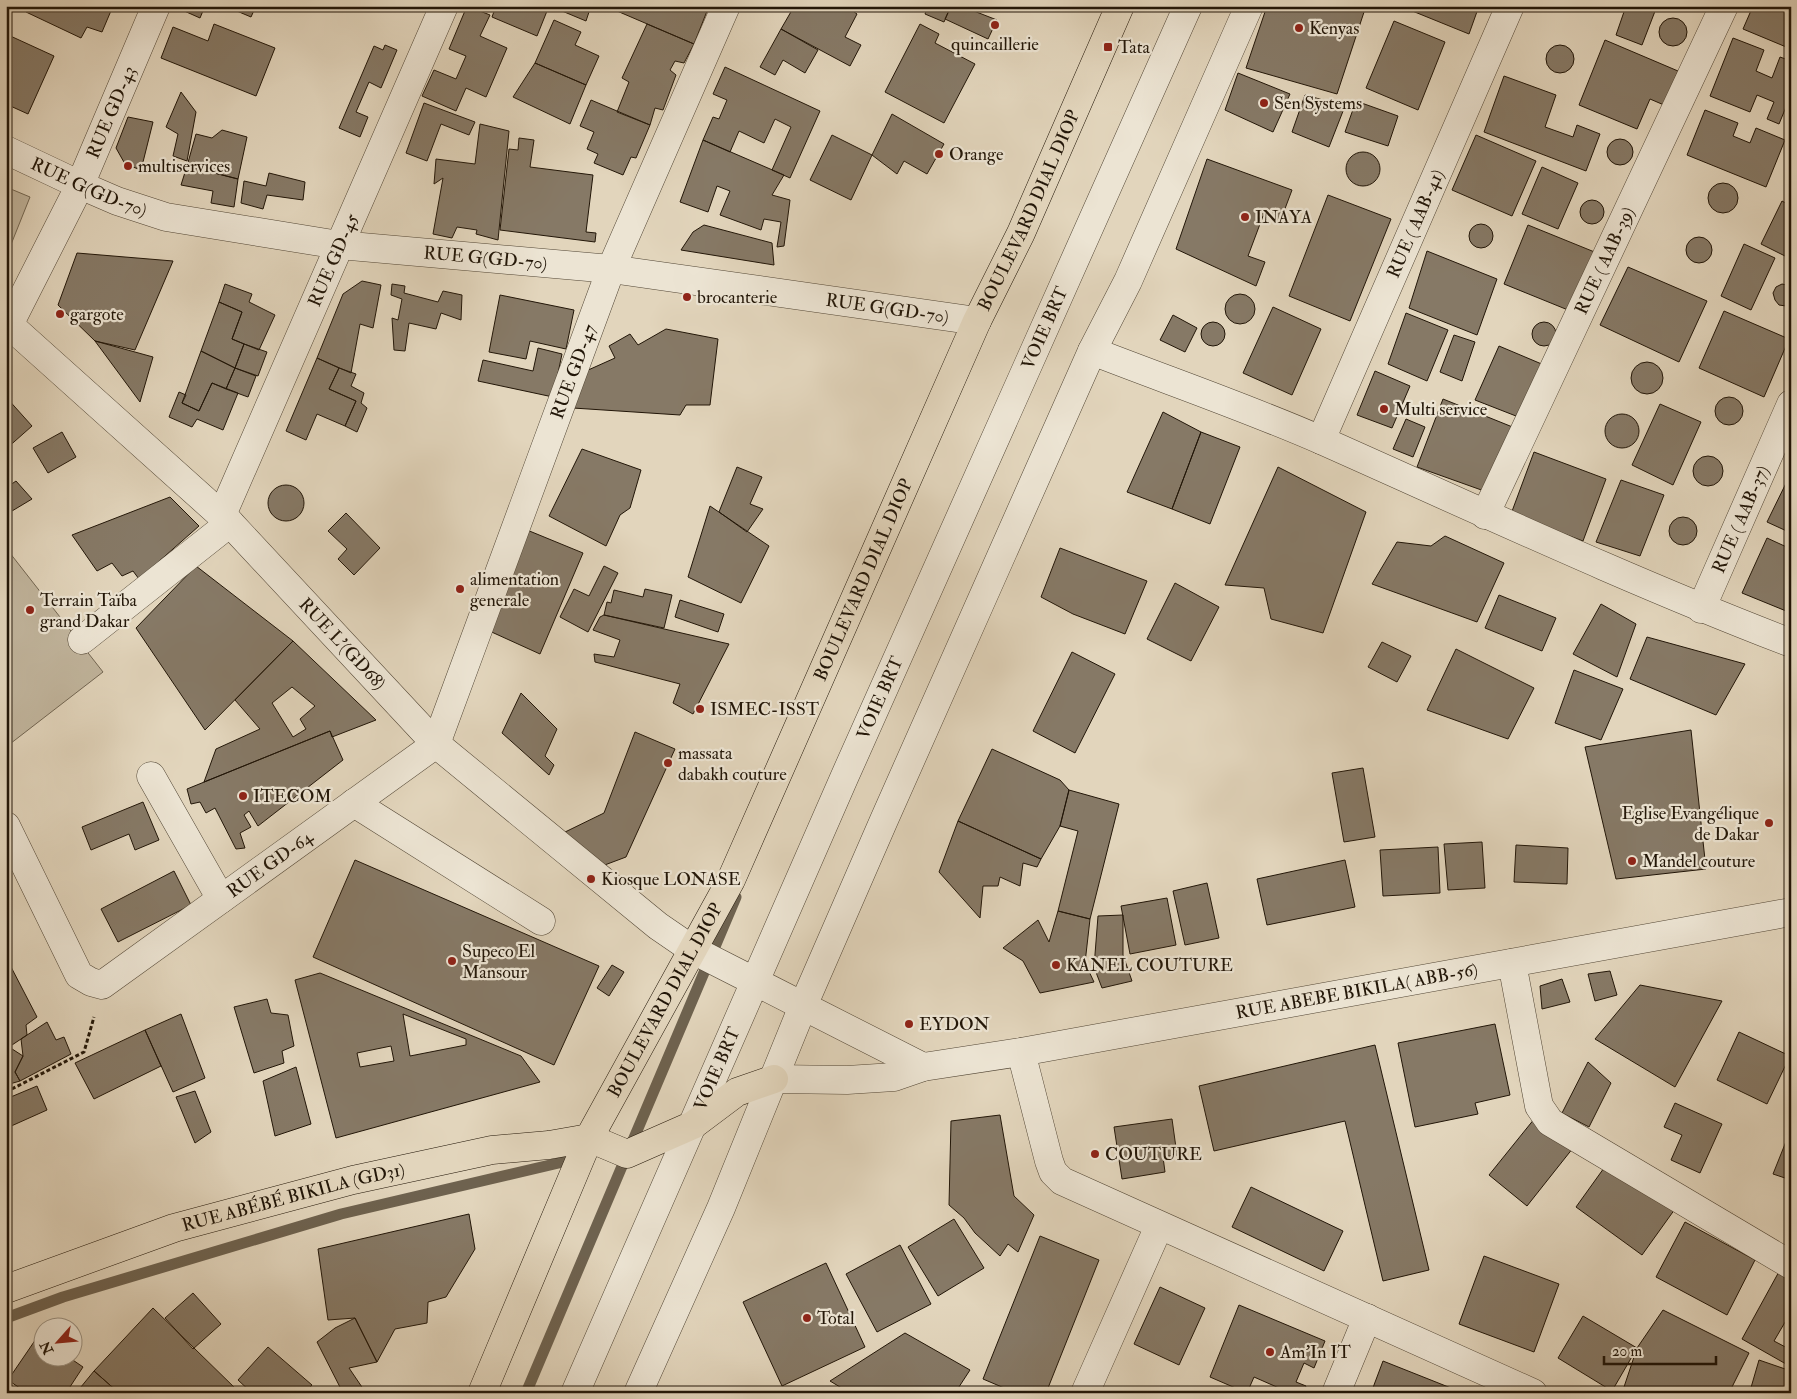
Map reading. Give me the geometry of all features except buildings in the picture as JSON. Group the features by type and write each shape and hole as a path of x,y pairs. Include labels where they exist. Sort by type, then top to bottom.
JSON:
{"main road":[{"name":"BOULEVARD DIAL DIOP","path":"482,1393 589,1138 731,880 977,321 1021,233 1120,6"},
{"path":"589,1138 627,1154 693,1125 737,1092 774,1079"},
{"name":"RUE ABÉBÉ BIKILA (GD31)","path":"6,1288 174,1228 353,1180 492,1150 549,1145 589,1138"}],"street":[{"name":"RUE GD-43","path":"8,322 80,186 156,6"},
{"name":"RUE GD-45","path":"226,519 339,245 444,6"},
{"name":"RUE GD-47","path":"436,744 611,269 726,6"},
{"name":"VOIE BRT","path":"575,1393 754,983 1188,6"},
{"path":"638,1393 722,1208 804,1006 1092,351 1132,272 1248,6"},
{"name":"RUE ( AAB-41)","path":"1321,440 1510,6"},
{"name":"RUE ( AAB-39)","path":"1485,515 1724,6"},
{"name":"RUE G(GD-70)","path":"6,150 80,186 117,201 166,217 339,245 611,269 977,321"},
{"name":"RUE L'(GD68)","path":"8,322 47,360 226,519 436,744 658,926 693,950"},
{"path":"1092,351 1321,440 1485,515 1701,609 1791,643"},
{"name":"RUE ( AAB-37)","path":"1701,609 1791,404"},
{"path":"82,640 226,519"},
{"name":"RUE GD-64","path":"102,985 436,744"},
{"path":"151,776 221,899"},
{"path":"354,803 541,921"},
{"path":"6,826 79,975 91,982 102,985"},
{"name":"RUE ABEBE BIKILA( ABB-56)","path":"774,1079 847,1080 894,1077 923,1067 1020,1052 1791,912"},
{"path":"693,950 754,983 804,1006 923,1067"},
{"path":"1512,963 1538,1106 1550,1122 1791,1265"},
{"path":"1020,1052 1053,1172 1062,1181 1533,1393"},
{"path":"1085,1393 1159,1226"},
{"path":"1336,1393 1367,1318"}],"path":[{"path":"6,1092 84,1052 102,985"}],"shaded area":[{"path":"6,187 30,197 6,257"},
{"name":"Terrain Taïba grand Dakar","path":"6,548 103,672 6,747"}],"waterway":[{"path":"526,1393 736,897"},
{"path":"6,1318 63,1297 341,1214 580,1158"}],"place":[{"name":"quincaillerie","path":"995,25"},
{"name":"Kenyas","path":"1299,28"},
{"name":"Tata","path":"1108,47"},
{"name":"Sen Systems","path":"1264,103"},
{"name":"Orange","path":"939,154"},
{"name":"multiservices","path":"128,166"},
{"name":"INAYA","path":"1245,217"},
{"name":"brocanterie","path":"687,297"},
{"name":"gargote","path":"60,314"},
{"name":"Multi service","path":"1384,409"},
{"name":"alimentation generale","path":"460,589"},
{"name":"Terrain Taïba grand Dakar","path":"30,610"},
{"name":"ISMEC-ISST","path":"700,709"},
{"name":"massata dabakh couture","path":"668,763"},
{"name":"ITECOM","path":"243,796"},
{"name":"Eglise Evangélique de Dakar","path":"1769,823"},
{"name":"Mandel couture","path":"1632,861"},
{"name":"Kiosque LONASE","path":"591,879"},
{"name":"Supeco El Mansour","path":"452,961"},
{"name":"KANEL COUTURE","path":"1056,965"},
{"name":"EYDON","path":"909,1024"},
{"name":"COUTURE","path":"1095,1154"},
{"name":"Total","path":"807,1318"},
{"name":"Am'In IT","path":"1270,1352"}]}
